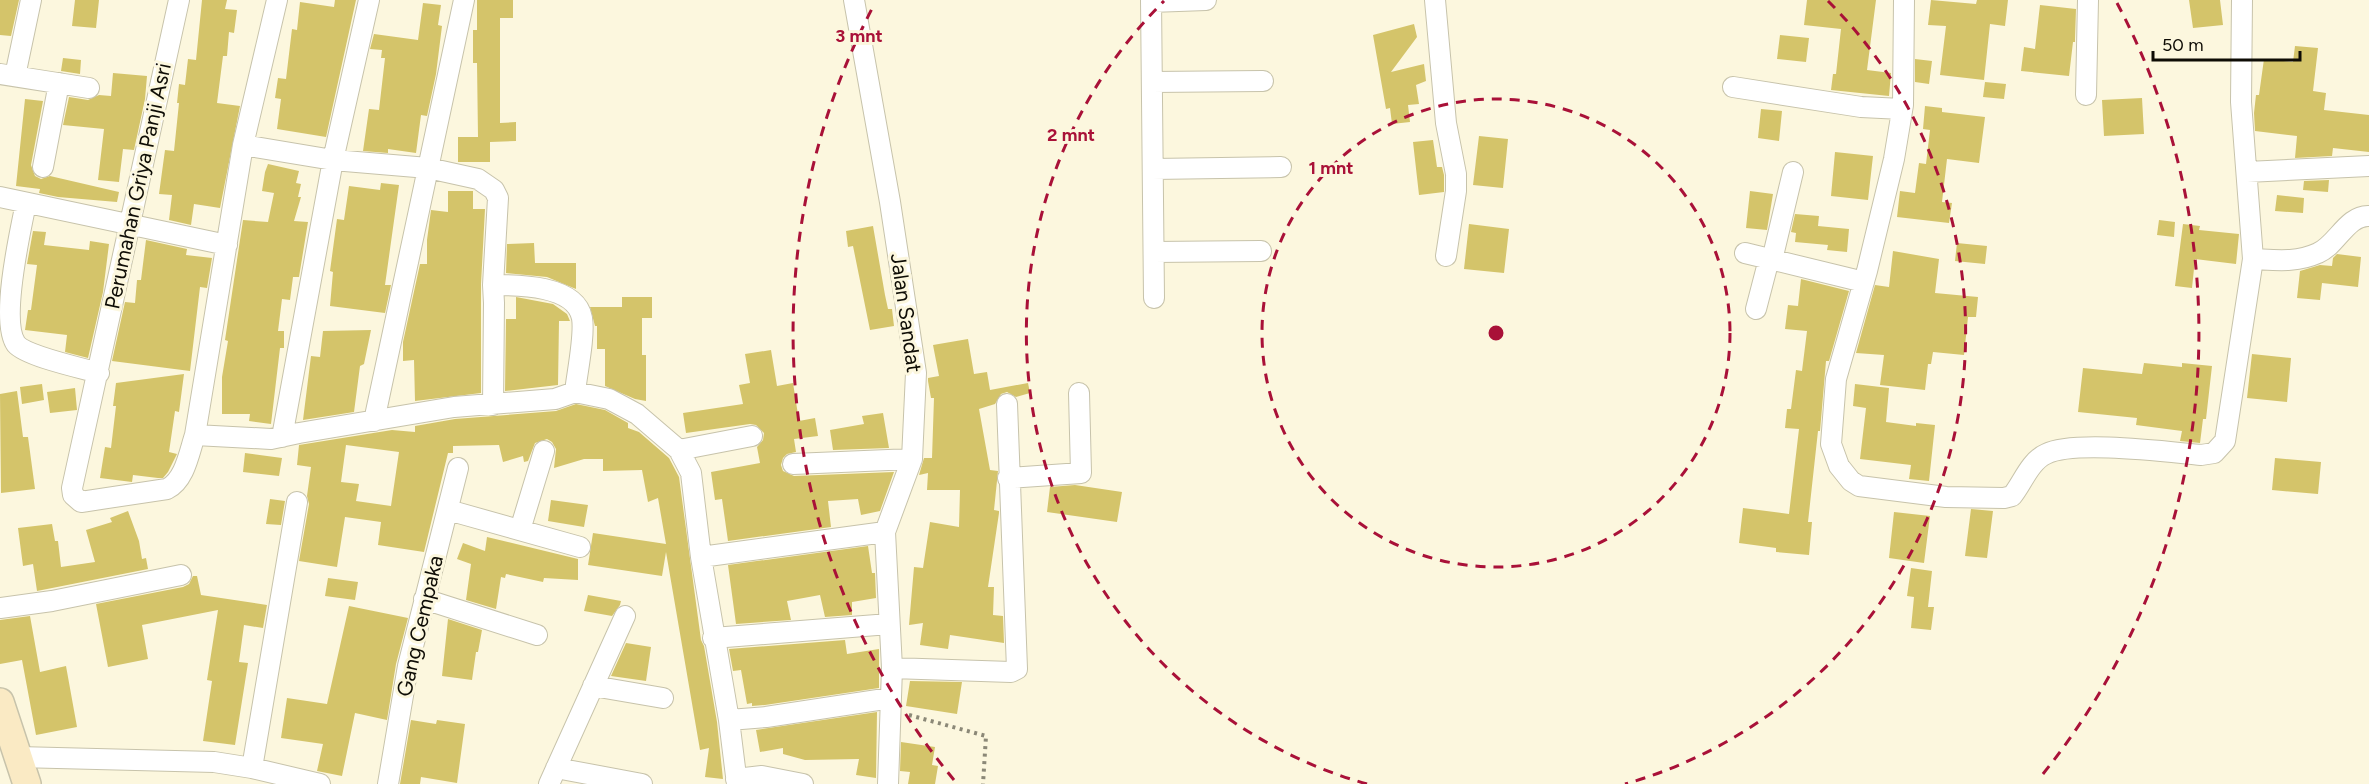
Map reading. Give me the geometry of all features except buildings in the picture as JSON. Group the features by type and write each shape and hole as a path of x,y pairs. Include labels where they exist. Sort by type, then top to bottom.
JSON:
{"main road":[{"path":"0,702 27,784"}],"street":[{"path":"31,0 8,75 89,88"},
{"name":"Perumahan Griya Panji Asri","path":"179,0 72,488 73,495 77,500 87,502 172,486 182,474 195,435"},
{"path":"277,0 243,145 195,435 271,439 453,407 555,399 575,392 609,399 638,414 679,450 691,473 700,557 729,720 736,782 762,776 803,784"},
{"path":"282,437 333,160 369,0"},
{"path":"374,421 464,0"},
{"name":"Jalan Sandat","path":"855,0 890,202 916,373 912,459 885,532 892,668 888,784"},
{"path":"1154,298 1151,1 1206,0"},
{"path":"1435,0 1446,123 1456,174 1456,191 1446,256"},
{"path":"1904,0 1902,109 1894,159 1864,282 1836,379 1832,444 1839,466 1858,486 1946,497 2004,498 2012,496 2034,464 2044,454 2058,450 2102,448 2201,455 2214,453 2225,441 2253,259 2241,102 2242,0"},
{"path":"2086,95 2088,0"},
{"path":"1152,82 1263,81"},
{"path":"43,167 59,83"},
{"path":"1733,87 1861,106 1902,109"},
{"path":"243,145 333,160 428,168 478,179 494,190 498,198 493,285 493,405"},
{"path":"2247,172 2369,166"},
{"path":"1153,169 1281,167"},
{"path":"1756,309 1793,172"},
{"path":"0,197 227,245"},
{"path":"26,203 9,287 8,309 11,334 16,344 29,352 99,373"},
{"path":"2253,259 2291,261 2319,253 2338,238 2354,220 2362,216 2369,216"},
{"path":"1154,252 1261,251"},
{"path":"1745,253 1864,282"},
{"path":"493,285 524,285 552,291 568,298 577,308 582,317 582,328 575,392"},
{"path":"1008,478 1082,472 1079,393"},
{"path":"892,668 1011,672 1017,669 1007,404"},
{"path":"679,450 752,436"},
{"path":"520,530 544,451"},
{"path":"793,464 912,459"},
{"name":"Gang Cempaka","path":"388,784 408,666 458,468"},
{"path":"252,768 297,502"},
{"path":"448,510 580,548"},
{"path":"700,557 885,532"},
{"path":"0,608 52,601 181,575"},
{"path":"424,599 537,635"},
{"path":"625,616 553,776 642,784"},
{"path":"713,638 889,624"},
{"path":"593,686 663,698"},
{"path":"729,720 891,704"},
{"path":"18,757 214,762 252,768 320,784"}],"path":[{"path":"891,704 986,736 983,784"}]}
